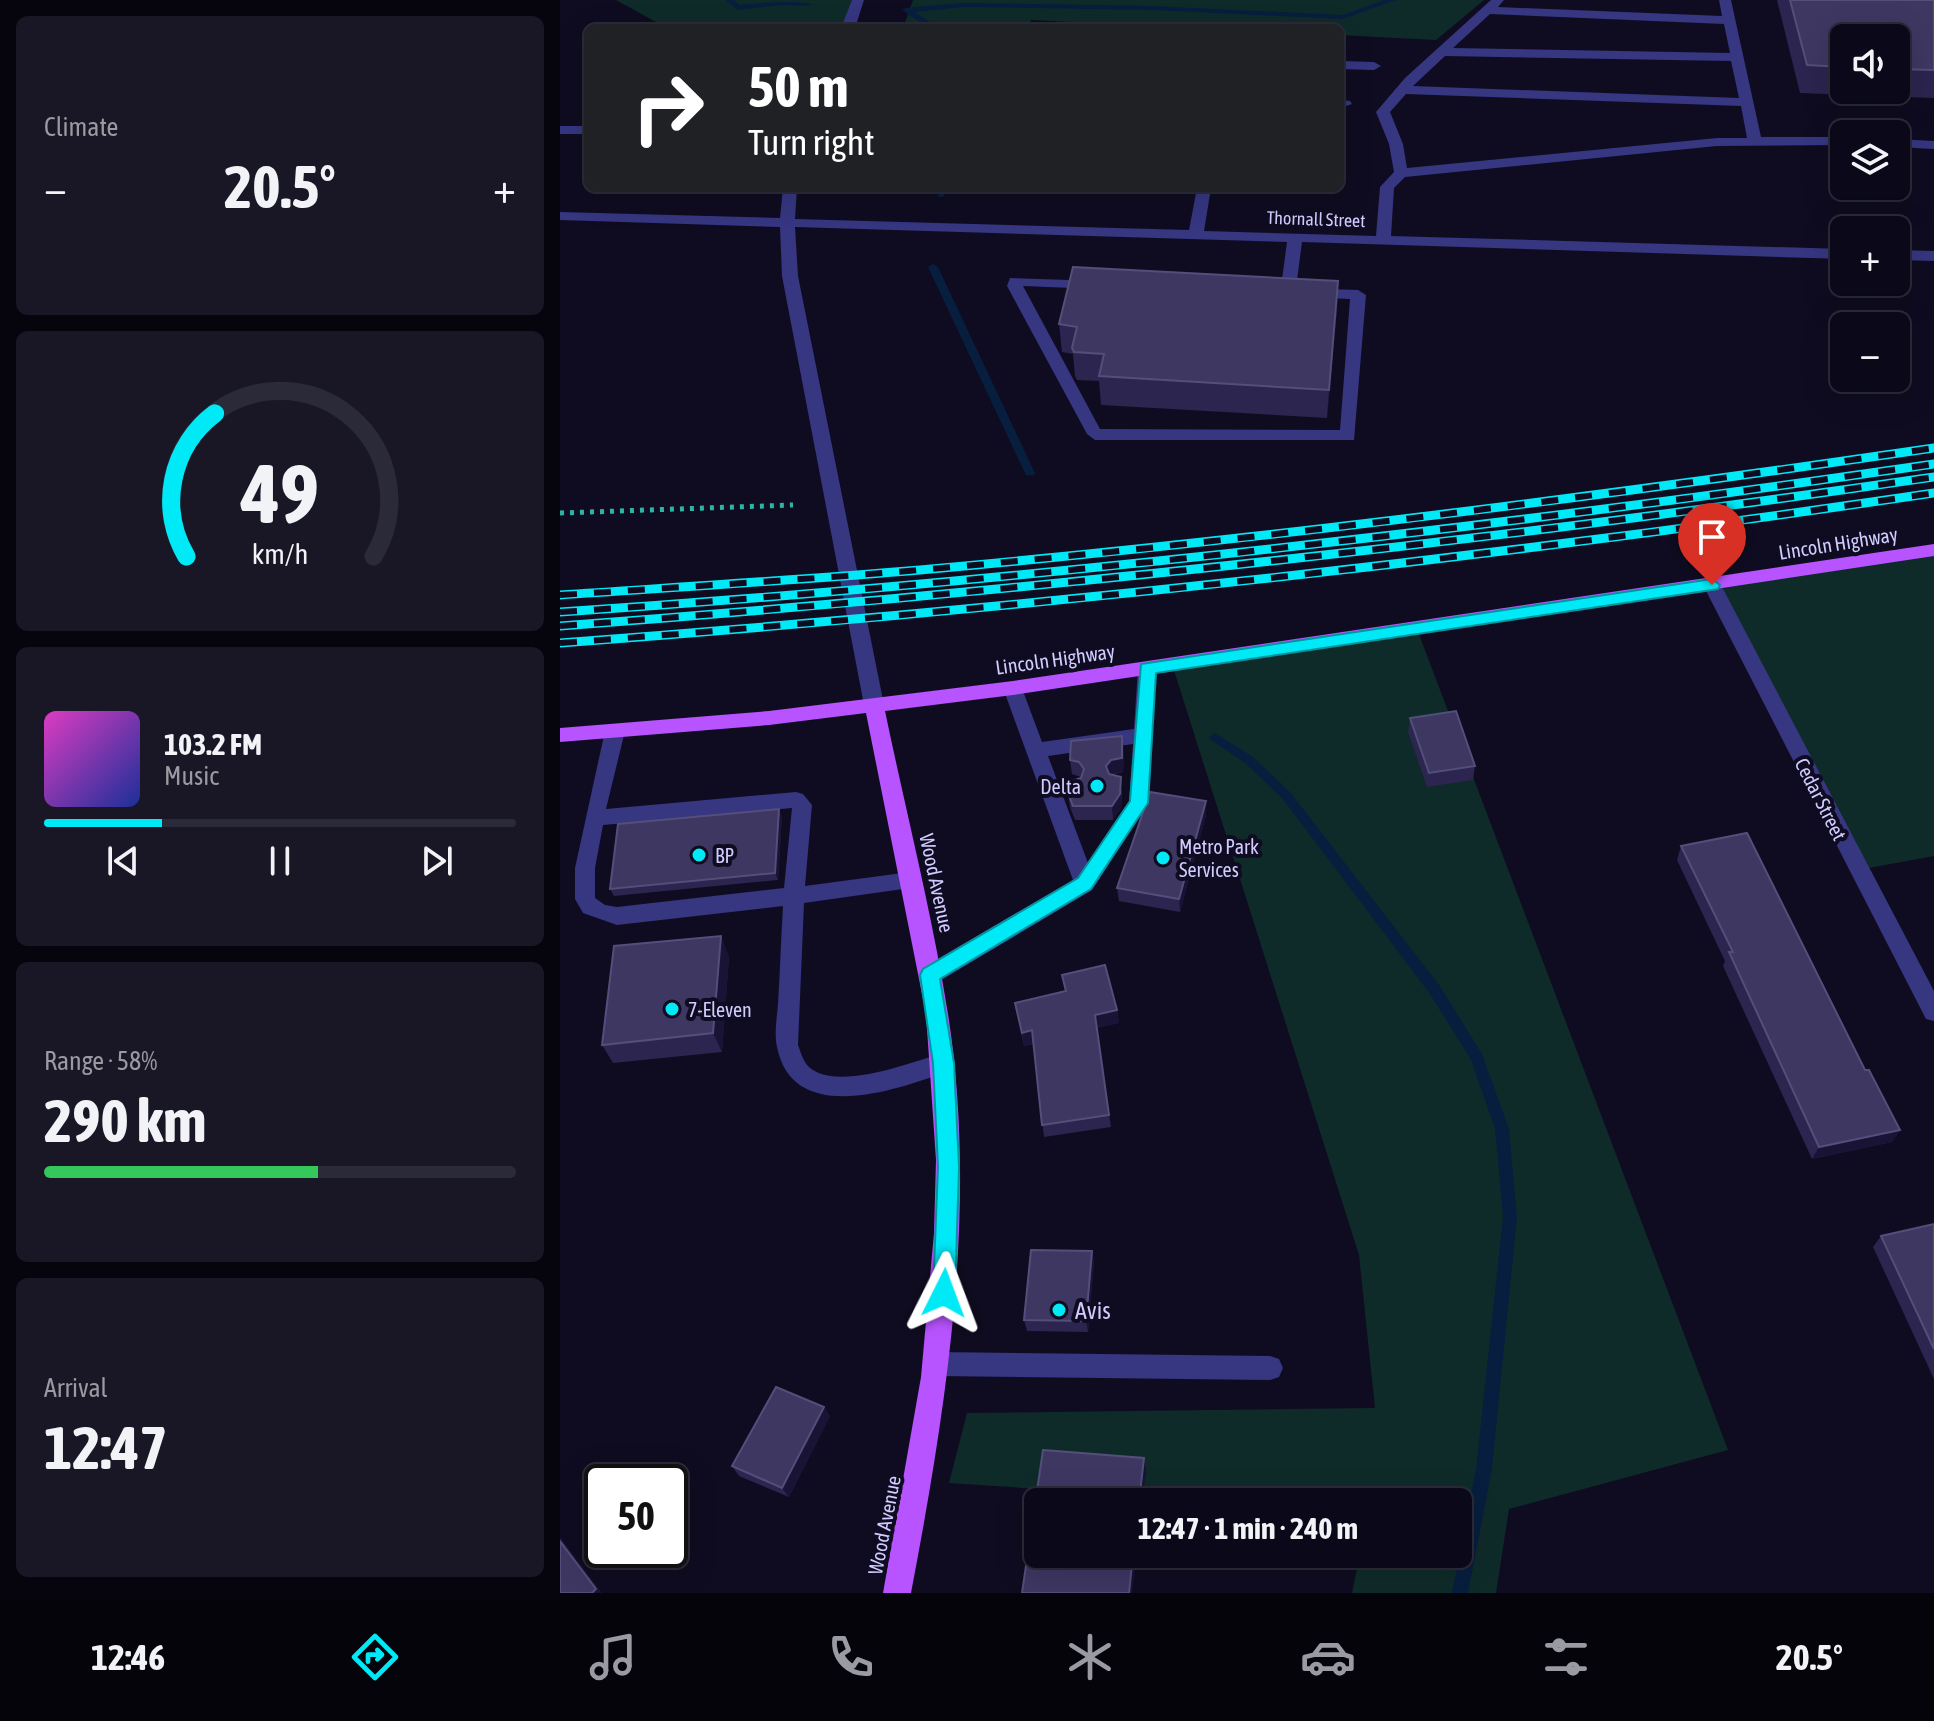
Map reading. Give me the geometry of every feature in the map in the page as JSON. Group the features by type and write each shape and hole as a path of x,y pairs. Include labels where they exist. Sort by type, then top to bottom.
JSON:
{"main road":[{"name":"Lincoln Highway","path":"560,735 769,718 1013,688 1934,550"},
{"name":"Wood Avenue","path":"874,705 930,975 943,1063 949,1167 948,1221 936,1364 914,1510 897,1593"}],"street":[{"path":"849,24 858,0"},
{"path":"1725,0 1755,140"},
{"path":"1401,173 1396,144 1383,112 1441,52 1493,5 1729,20"},
{"path":"1441,52 1737,57"},
{"path":"1344,65 1374,66"},
{"path":"1402,90 1747,102"},
{"path":"560,130 584,130"},
{"path":"1383,241 1387,187 1401,173 1755,140 1830,141"},
{"path":"1910,144 1934,145"},
{"name":"Wood Avenue","path":"790,192 787,223 790,276 874,705"},
{"path":"1196,234 1203,192"},
{"name":"Thornall Street","path":"560,216 1830,254"},
{"path":"1288,291 1295,238"},
{"path":"1910,255 1934,256"},
{"path":"1015,281 1288,291 1358,295 1348,436 1095,434 1015,281"},
{"name":"Cedar Street","path":"1712,585 1934,1012"},
{"path":"930,975 1085,884 1139,803 1147,668"},
{"path":"1013,688 1085,884"},
{"path":"615,731 583,882 585,899 593,909 603,914 643,914 910,880"},
{"path":"1036,750 1144,735"},
{"path":"1120,782 1141,780"},
{"path":"1050,790 1073,785"},
{"path":"596,818 796,800 802,805 787,1045 794,1065 804,1077 817,1083 849,1087 943,1063"},
{"path":"936,1364 1270,1368"}],"path":[{"path":"560,513 793,505"}],"green space":[{"path":"616,0 858,0 849,24 660,24"},
{"path":"913,0 1484,0 1436,40 1344,35 1344,24 1109,24 1031,20 1030,24 904,24"},
{"path":"1934,550 1934,856 1858,870 1712,585"},
{"path":"1417,629 1728,1450 1509,1509 1496,1593 1352,1593 1357,1568 1472,1568 1472,1488 1025,1488 949,1483 967,1413 1375,1408 1359,1255 1172,664"}],"building":[{"path":"1790,0 1934,0 1934,70 1910,69 1910,24 1830,24 1830,66 1807,65"},
{"path":"1073,267 1338,281 1329,390 1099,376 1104,354 1074,352 1072,348 1077,327 1059,324"},
{"path":"1456,711 1475,766 1429,773 1410,718"},
{"name":"Delta","path":"1122,736 1122,758 1111,760 1106,766 1109,774 1121,777 1120,794 1112,806 1073,806 1068,793 1069,782 1081,778 1084,769 1079,762 1070,760 1071,741"},
{"name":"Metro Park Services","path":"1150,792 1206,801 1179,899 1117,888"},
{"name":"BP","path":"779,809 775,873 610,889 618,824"},
{"path":"1747,833 1865,1070 1869,1070 1900,1130 1819,1147 1729,952 1733,952 1681,846"},
{"name":"7-Eleven","path":"721,936 713,1033 602,1045 614,946"},
{"path":"1105,965 1117,1010 1095,1015 1109,1115 1042,1125 1032,1030 1022,1033 1015,1003 1066,991 1062,975"},
{"path":"1934,1224 1934,1349 1881,1236"},
{"name":"Avis","path":"1031,1250 1092,1251 1086,1321 1024,1320"},
{"path":"776,1387 824,1407 782,1488 732,1466"},
{"path":"1043,1450 1144,1458 1141,1488 1037,1488"},
{"path":"560,1541 596,1589 592,1593 560,1593"},
{"path":"1026,1568 1132,1568 1129,1593 1022,1593"}],"waterway":[{"path":"729,0 738,8 783,3 808,4"},
{"path":"906,10 964,5 1153,8 1343,17 1392,0"},
{"path":"909,11 928,24"},
{"path":"933,267 1030,473"},
{"path":"1215,737 1249,760 1286,795 1435,990 1477,1058 1502,1129 1510,1217 1484,1469 1460,1593"}],"railway":[{"path":"560,595 920,570 1174,545 1681,484 1934,448"},
{"path":"560,612 904,586 1248,552 1591,511 1934,464"},
{"path":"560,626 904,598 1248,564 1591,523 1934,477"},
{"path":"560,643 905,615 1248,580 1592,540 1934,493"}],"place":[{"name":"Delta","path":"1097,786"},
{"name":"BP","path":"699,855"},
{"name":"Metro Park Services","path":"1163,858"},
{"name":"7-Eleven","path":"672,1009"},
{"name":"Avis","path":"1059,1310"}],"route":[{"path":"944,1293 949,1167 943,1063 930,975 1085,884 1139,803 1147,668 1712,585"}]}
